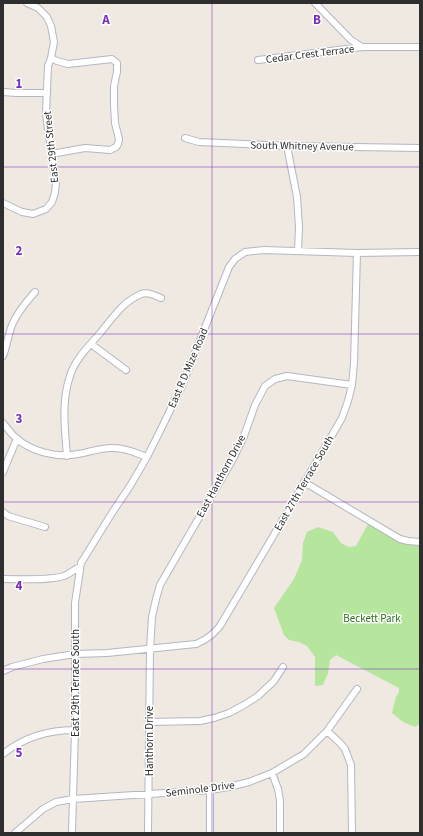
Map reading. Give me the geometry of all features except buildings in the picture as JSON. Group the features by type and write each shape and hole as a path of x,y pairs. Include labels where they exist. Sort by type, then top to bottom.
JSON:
{"street":[{"name":"East 29th Street","path":"3,203 22,212 33,214 46,209 52,202 56,193 56,182 46,113 48,66 54,42 51,26 47,17 38,8 27,3"},
{"path":"315,3 362,48"},
{"name":"Cedar Crest Terrace","path":"258,60 362,48 420,47"},
{"path":"51,58 68,64 112,59 117,63 114,86 114,106 115,123 119,139 116,147 110,150 85,148 51,154"},
{"path":"3,92 47,94"},
{"name":"South Whitney Avenue","path":"185,138 199,142 287,146 420,148"},
{"path":"287,146 297,197 299,227 298,251"},
{"name":"East R D Mize Road","path":"80,567 81,563 147,457 181,388 229,267 235,259 244,252 264,250 420,252"},
{"name":"East 27th Terrace South","path":"3,671 12,667 43,659 75,654 106,653 196,644 215,632 262,556 342,418 352,385 354,363 357,252"},
{"path":"3,356 11,326 19,311 34,292"},
{"path":"67,456 64,397 75,364 124,305 141,294 148,293 161,298"},
{"path":"91,344 126,370"},
{"name":"East Hanthorn Drive","path":"150,649 152,617 160,585 233,459 256,405 266,386 275,379 287,376 352,385"},
{"path":"3,423 13,436 19,440 37,450 54,455 76,455 114,448 127,450 147,457"},
{"path":"3,472 15,443 19,440"},
{"path":"304,482 400,539 420,542"},
{"path":"3,512 8,516 44,527"},
{"path":"3,579 52,579 66,576 80,567"},
{"name":"East 29th Terrace South","path":"72,833 75,730 75,603 80,567"},
{"name":"Hanthorn Drive","path":"148,833 150,649"},
{"path":"149,722 200,721 229,713 258,696 274,681 283,667"},
{"name":"Seminole Drive","path":"15,833 43,809 56,802 73,799 210,790 249,782 272,773 304,754 327,731 357,689"},
{"path":"3,754 22,742 37,735 56,731 75,730"},
{"path":"327,731 345,750 351,766 352,833"},
{"path":"272,773 278,789 280,801 280,833"},
{"path":"210,790 210,833"}],"green space":[{"name":"Beckett Park","path":"368,524 403,543 420,546 420,724 415,727 403,722 392,713 399,688 336,655 330,660 328,673 323,685 315,686 315,657 307,646 299,642 289,640 284,635 274,608 294,579 302,560 303,543 307,532 318,527 333,532 341,543 349,547 356,546"}]}
